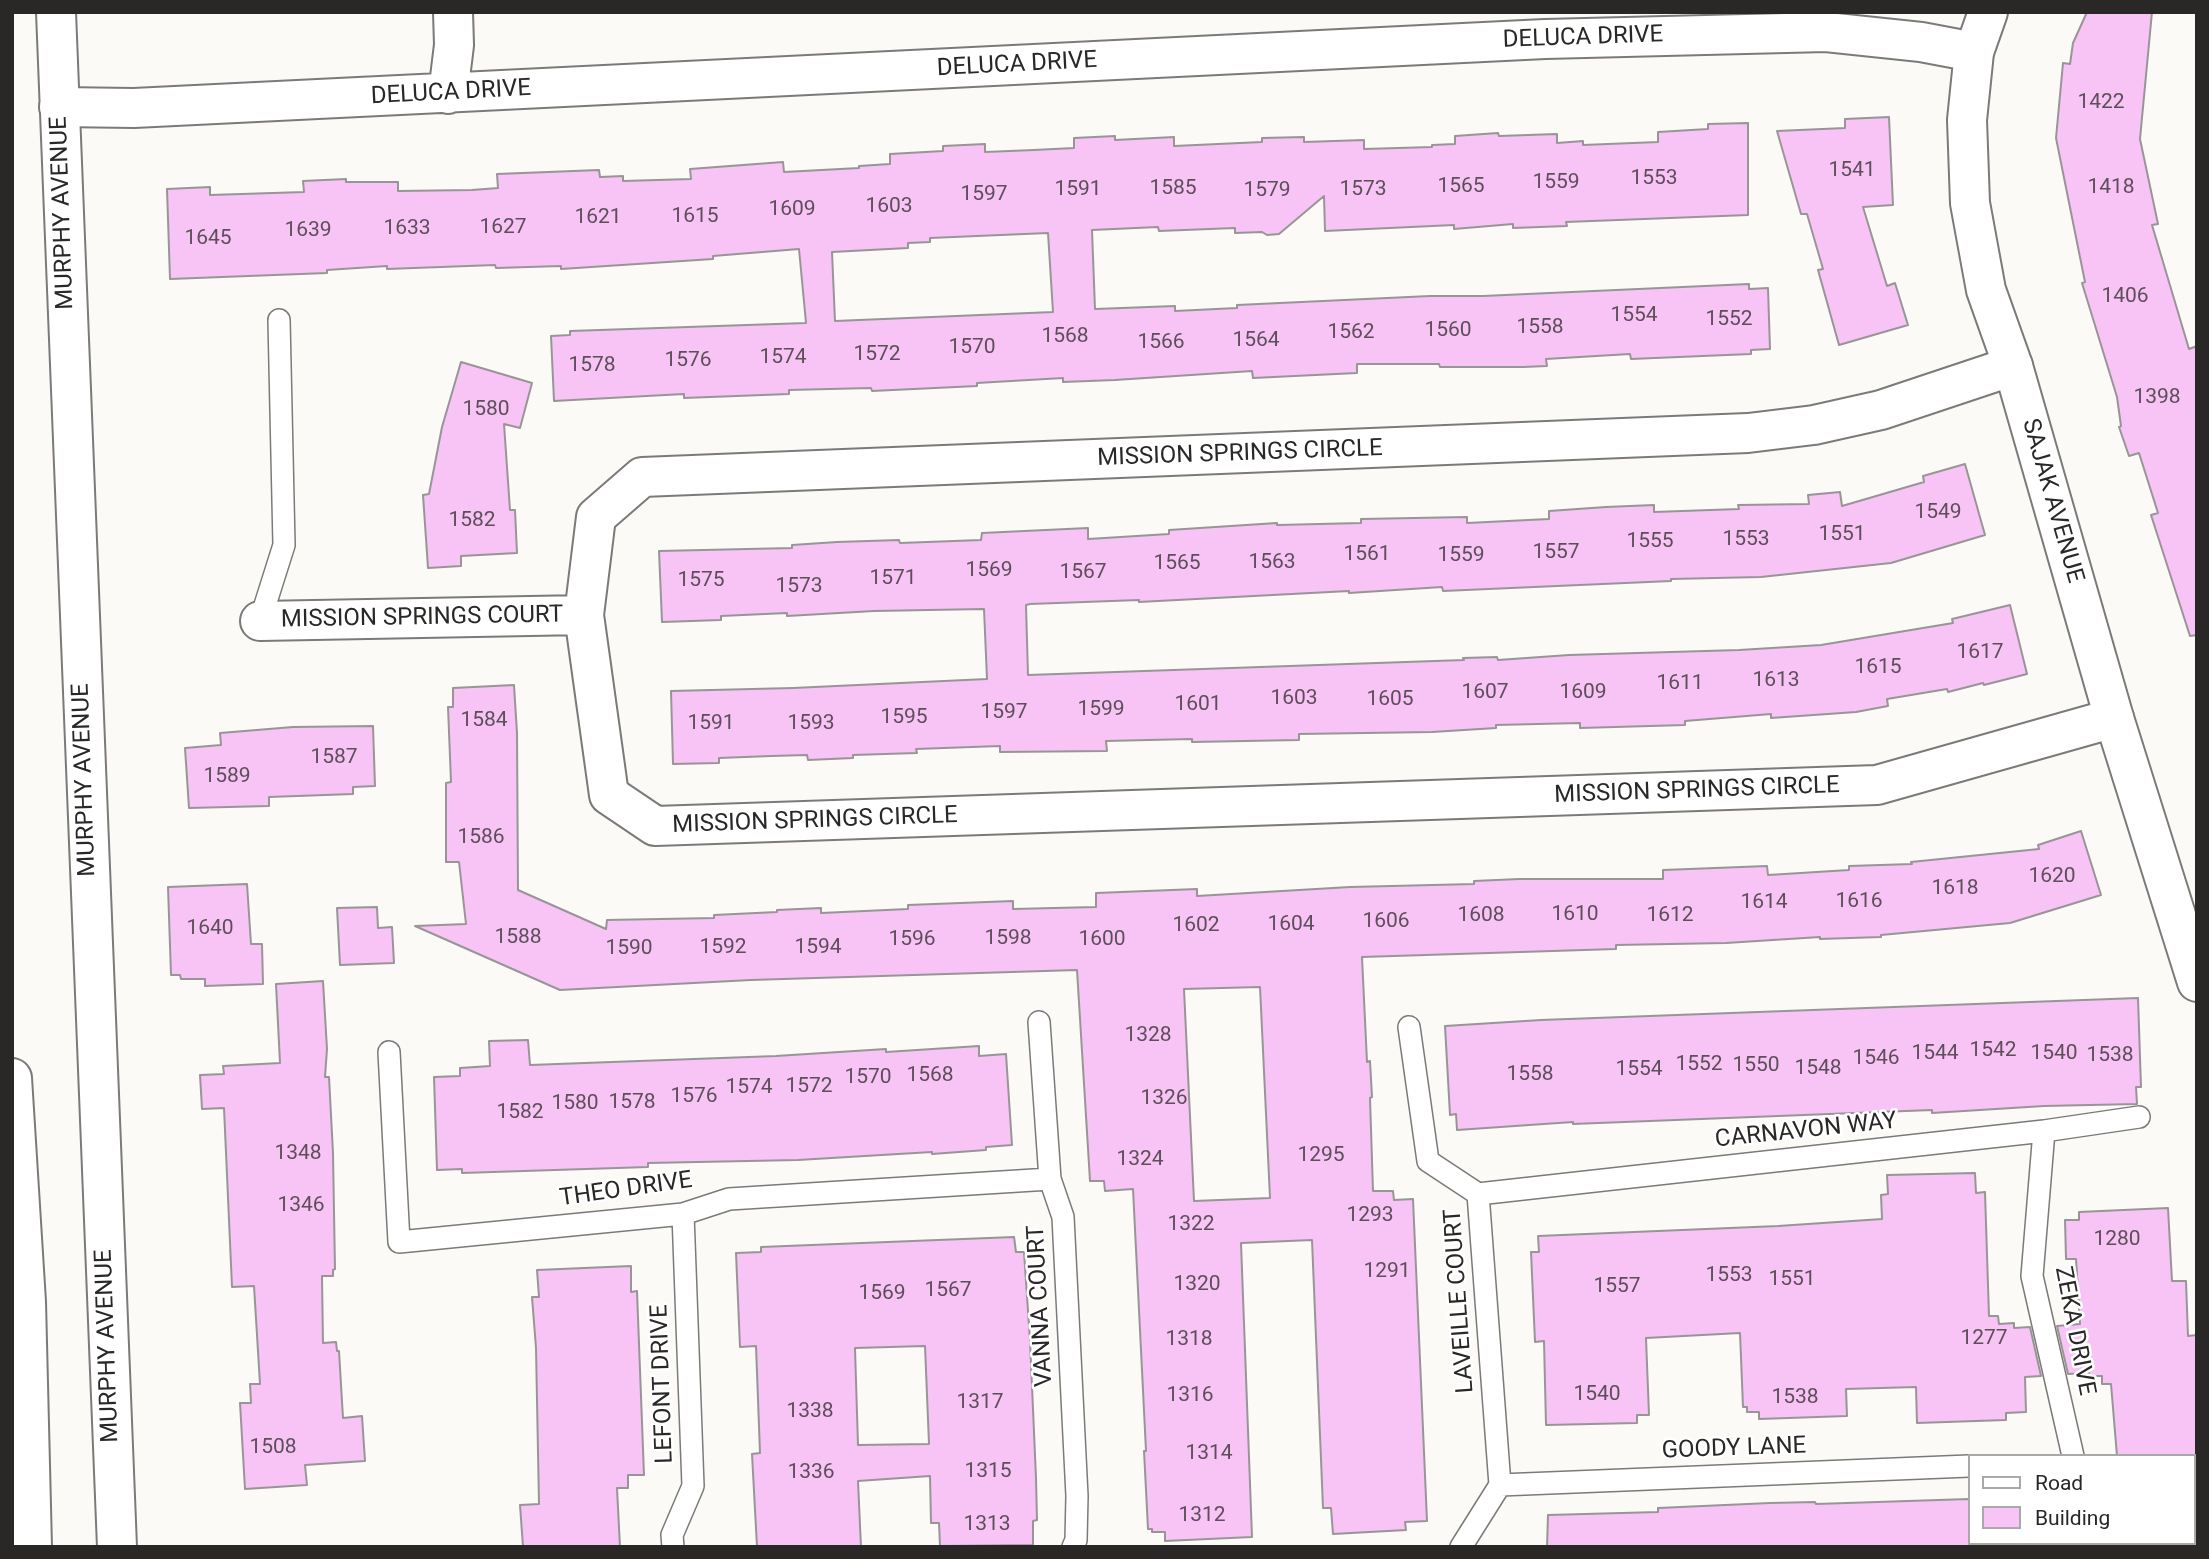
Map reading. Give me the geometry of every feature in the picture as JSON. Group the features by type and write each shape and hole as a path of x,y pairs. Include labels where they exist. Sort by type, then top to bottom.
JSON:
{"street":[{"name":"MURPHY AVENUE","path":"56,12 117,1547"},
{"path":"448,94 454,46 453,12"},
{"name":"SAJAK AVENUE","path":"1988,12 1975,52 1968,120 1970,203 1986,290 2013,366 2114,718 2197,982"},
{"name":"DELUCA DRIVE","path":"59,107 134,108 448,94 1545,39 1826,32 1921,42 1975,52"},
{"name":"MISSION SPRINGS CIRCLE","path":"2013,366 1881,411 1814,425 1748,433 642,477 596,517 584,615 610,795 655,826 1877,785 2114,718"},
{"name":"MISSION SPRINGS COURT","path":"260,621 584,615"},
{"path":"12,1078 26,1302 32,1547"}],"lane":[{"path":"260,621 284,545 279,320"},
{"name":"VANNA COURT","path":"1039,1022 1050,1179 1063,1217 1077,1496 1076,1540 1073,1547"},
{"name":"LAVEILLE COURT","path":"1409,1027 1428,1161 1478,1194 1500,1485"},
{"name":"THEO DRIVE","path":"389,1052 399,1242 683,1214 729,1199 1050,1179"},
{"name":"CARNAVON WAY","path":"1478,1194 2044,1131 2139,1117"},
{"name":"ZEKA DRIVE","path":"2044,1131 2032,1276 2073,1454"},
{"name":"LEFONT DRIVE","path":"673,1547 672,1535 693,1486 683,1214"},
{"name":"GOODY LANE","path":"1500,1485 1968,1466"},
{"path":"1461,1547 1500,1485"}],"building":[{"path":"2087,12 2152,12 2140,139 2158,224 2152,225 2189,349 2197,346 2197,635 2190,636 2151,515 2158,513 2139,453 2129,456 2119,427 2117,397 2082,283 2085,282 2056,138 2063,63 2070,64 2073,43"},
{"path":"1889,117 1893,205 1863,207 1887,286 1895,283 1908,325 1839,345 1818,270 1823,269 1807,214 1801,214 1777,131 1845,128 1845,119"},
{"path":"1748,123 1748,215 1566,222 1567,226 1513,228 1513,224 1454,229 1454,225 1325,231 1324,196 1279,234 1235,233 1235,228 1092,230 1095,309 1175,306 1175,311 1237,308 1237,305 1749,284 1749,289 1768,288 1770,349 1751,350 1751,354 1631,359 1630,354 1546,359 1547,366 1523,367 1357,364 1357,373 1253,378 1252,371 1063,382 1063,378 977,383 977,386 872,391 871,388 789,390 789,394 684,398 684,394 554,401 551,336 570,335 570,331 806,323 799,249 713,256 713,259 561,269 561,266 496,268 495,265 387,269 387,266 327,270 327,273 170,279 167,189 210,187 210,195 304,192 303,181 346,179 346,182 398,182 398,191 472,190 498,188 497,174 599,170 600,177 623,176 623,181 691,179 690,169 783,162 784,172 859,168 890,164 890,154 943,151 943,146 985,144 985,152 1074,148 1074,138 1115,136 1115,140 1174,137 1174,146 1262,142 1262,138 1304,137 1304,142 1364,140 1364,149 1432,147 1455,144 1455,136 1498,133 1499,136 1557,134 1557,143 1583,141 1583,145 1658,142 1658,132 1708,129 1708,124","holes":["1048,233 1053,312 835,321 832,252 908,248 908,243 930,242 930,238"]},
{"path":"461,362 532,383 520,428 504,424 510,510 515,510 517,553 461,556 461,566 428,568 423,495 429,494 442,427"},
{"path":"1965,464 1985,535 1891,563 1761,577 1443,591 1442,587 1139,602 1030,604 1026,605 1028,675 1464,660 1463,658 1497,657 1498,660 1821,645 1953,623 1952,619 2010,605 2027,674 1984,685 1983,683 1948,692 1947,689 1887,699 1888,706 1856,712 1771,718 1771,714 1685,721 1685,725 1580,728 1580,723 1496,725 1496,728 1432,732 1299,734 1299,740 1106,741 1107,751 1000,752 1000,746 916,749 917,753 853,755 853,758 808,760 807,755 771,756 719,758 719,763 673,764 671,691 987,679 984,609 787,616 787,613 721,616 721,620 662,622 659,551 792,548 792,545 837,542 981,540 982,533 1088,528 1088,539 1169,534 1169,530 1277,523 1361,523 1361,519 1467,517 1467,523 1549,519 1549,511 1606,507 1654,505 1654,512 1739,509 1738,505 1809,504 1808,495 1840,492 1842,506 1924,482 1923,476"},
{"path":"514,685 518,890 606,929 607,920 714,918 714,915 821,908 821,913 908,909 908,905 1013,901 1013,909 1096,907 1096,893 1197,889 1197,896 1350,887 1474,884 1474,881 1519,879 1663,879 1663,870 1767,866 1768,875 1849,870 1849,866 1912,864 1911,862 2039,849 2038,845 2081,831 2101,895 2010,923 1881,937 1820,937 1726,943 1616,945 1616,949 1362,957 1367,1062 1370,1061 1372,1097 1373,1191 1393,1191 1394,1200 1413,1199 1427,1521 1405,1522 1406,1530 1333,1534 1331,1508 1323,1508 1312,1240 1241,1243 1252,1537 1165,1541 1165,1532 1152,1532 1152,1529 1148,1529 1133,1189 1105,1191 1104,1181 1090,1181 1077,970 751,980 560,990 415,926 466,924 459,862 446,862 446,783 451,782 448,707 453,707 453,688","holes":["1260,987 1270,1198 1194,1201 1184,989"]},
{"path":"373,726 375,786 353,787 353,794 269,797 269,806 189,808 185,748 221,745 220,733 293,727"},
{"path":"247,884 251,944 262,944 263,984 205,986 205,979 181,979 180,975 171,975 168,887"},
{"path":"377,907 378,928 392,927 394,963 340,965 337,908"},
{"path":"323,981 327,1049 325,1077 329,1077 333,1153 335,1269 333,1276 322,1276 323,1343 336,1342 339,1351 343,1418 362,1416 365,1461 305,1465 307,1485 245,1489 240,1403 251,1403 250,1384 260,1384 254,1286 232,1287 224,1108 202,1109 200,1075 224,1074 223,1066 280,1063 276,984"},
{"path":"2138,998 2141,1087 2136,1087 2137,1104 1932,1113 1932,1110 1573,1122 1457,1130 1456,1114 1450,1115 1445,1026 1541,1020"},
{"path":"528,1040 530,1065 979,1046 979,1056 1006,1054 1012,1145 932,1154 648,1163 648,1167 462,1173 462,1169 437,1170 434,1077 460,1076 460,1068 490,1066 489,1041"},
{"path":"1975,1173 1976,1193 1985,1192 1989,1316 1998,1316 1999,1324 2014,1323 2014,1328 2030,1327 2041,1376 2025,1377 2026,1412 2006,1413 2006,1420 1917,1423 1916,1387 1846,1389 1847,1416 1759,1419 1759,1412 1747,1412 1747,1407 1743,1407 1740,1333 1646,1338 1649,1415 1637,1415 1637,1423 1546,1425 1544,1341 1535,1342 1531,1252 1539,1252 1538,1236 1882,1219 1881,1195 1888,1194 1887,1175"},
{"path":"2168,1208 2172,1281 2186,1281 2188,1336 2197,1335 2197,1456 2117,1454 2111,1384 2102,1384 2102,1376 2089,1376 2089,1373 2068,1374 2057,1326 2080,1324 2076,1259 2066,1259 2065,1220 2079,1220 2079,1212"},
{"path":"1014,1237 1016,1252 1024,1252 1030,1340 1037,1520 1033,1521 1033,1545 940,1546 939,1523 931,1523 930,1476 858,1481 861,1547 757,1547 752,1454 760,1453 756,1346 740,1347 736,1253 761,1252 761,1247","holes":["925,1346 929,1444 858,1445 855,1348"]},
{"path":"631,1266 631,1292 637,1291 644,1475 628,1475 628,1488 617,1488 620,1547 523,1547 520,1505 539,1504 536,1348 532,1297 539,1297 537,1270"},
{"path":"1968,1499 1969,1547 1547,1547 1548,1515 1658,1512 1658,1508 1770,1503"}]}
